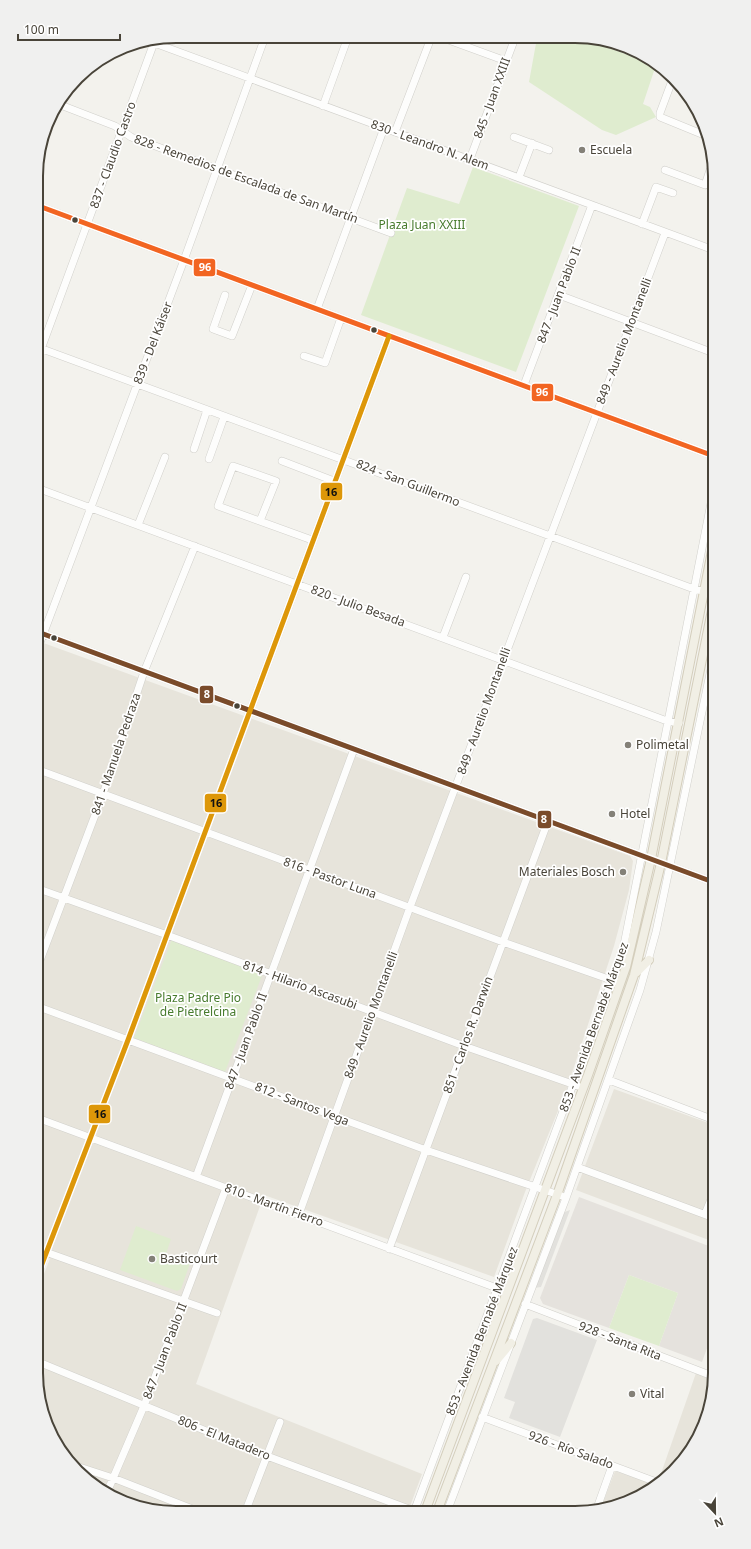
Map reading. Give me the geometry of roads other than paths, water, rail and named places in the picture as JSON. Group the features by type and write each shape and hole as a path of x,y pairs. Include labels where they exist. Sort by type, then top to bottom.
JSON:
{"main road":[{"name":"853 - Avenida Bernabé Márquez","path":"427,1506 546,1191 621,984 651,859 708,592"},
{"name":"853 - Avenida Bernabé Márquez","path":"439,1506 557,1195 634,975 642,948 661,863 708,630"},
{"path":"634,975 649,960"},
{"path":"492,1364 511,1343"}],"street":[{"name":"839 - Del Káiser","path":"43,628 91,508 184,260 263,43"},
{"path":"323,106 346,43"},
{"path":"395,132 429,43"},
{"path":"457,43 506,61"},
{"name":"845 - Juan XXIII","path":"470,159 513,43"},
{"name":"830 - Leandro N. Alem","path":"159,44 708,248"},
{"name":"837 - Claudio Castro","path":"43,338 88,224 152,46"},
{"path":"671,84 660,113 660,117 701,134"},
{"name":"828 - Remedios de Escalada de San Martín","path":"63,106 114,126 131,137 391,233"},
{"path":"317,309 384,128"},
{"path":"514,137 548,150"},
{"path":"519,177 532,144"},
{"path":"665,170 705,185 708,176"},
{"path":"642,224 656,187 673,193"},
{"name":"847 - Juan Pablo II","path":"524,385 592,205"},
{"path":"43,208 708,454"},
{"name":"849 - Aurelio Montanelli","path":"299,1214 410,907 549,536 665,233"},
{"path":"225,295 213,329 232,336 252,285"},
{"path":"559,295 708,351"},
{"path":"304,356 325,363 341,318"},
{"path":"217,1313 43,1251 92,1138 206,832 312,540 389,336"},
{"name":"824 - San Guillermo","path":"43,349 694,589 708,592"},
{"path":"194,449 207,410"},
{"path":"209,459 224,417"},
{"path":"138,525 165,458"},
{"path":"282,461 334,481"},
{"path":"260,521 276,481 233,466 218,506 312,540"},
{"name":"820 - Julio Besada","path":"43,490 667,721 679,723"},
{"name":"853 - Avenida Bernabé Márquez","path":"416,1506 536,1188 613,981 623,950 643,856 667,721 708,522"},
{"name":"841 - Manuela Pedraza","path":"43,953 103,794 144,672 195,546"},
{"path":"443,637 466,577"},
{"path":"43,634 708,880"},
{"path":"449,1506 566,1198 609,1080 649,960 708,683"},
{"name":"847 - Juan Pablo II","path":"196,1177 308,870 354,749"},
{"name":"816 - Pastor Luna","path":"43,772 502,942 621,984"},
{"name":"851 - Carlos R. Darwin","path":"389,1248 548,821"},
{"name":"814 - Hilario Ascasubi","path":"43,890 167,934 464,1046 584,1088"},
{"name":"812 - Santos Vega","path":"43,1008 232,1077 426,1150 566,1198"},
{"path":"609,1080 708,1118"},
{"name":"810 - Martín Fierro","path":"43,1120 508,1292"},
{"path":"577,1167 708,1215"},
{"name":"847 - Juan Pablo II","path":"109,1488 144,1406 226,1188"},
{"path":"705,1214 708,1207"},
{"name":"928 - Santa Rita","path":"525,1304 708,1374"},
{"name":"806 - El Matadero","path":"43,1364 267,1456 401,1506"},
{"name":"926 - Río Salado","path":"482,1417 653,1481"},
{"path":"248,1506 280,1422"},
{"path":"599,1503 612,1466"},
{"path":"84,1469 113,1478 185,1506"}],"place":[{"name":"Escuela","path":"582,150"},
{"name":"Polimetal","path":"628,745"},
{"name":"Hotel","path":"612,814"},
{"name":"Materiales Bosch","path":"623,872"},
{"name":"Basticourt","path":"152,1259"},
{"name":"Vital","path":"632,1394"}],"park label":[{"name":"Plaza Juan XXIII","path":"422,225"},
{"name":"Plaza Padre Pio de Pietrelcina","path":"198,1005"}]}
